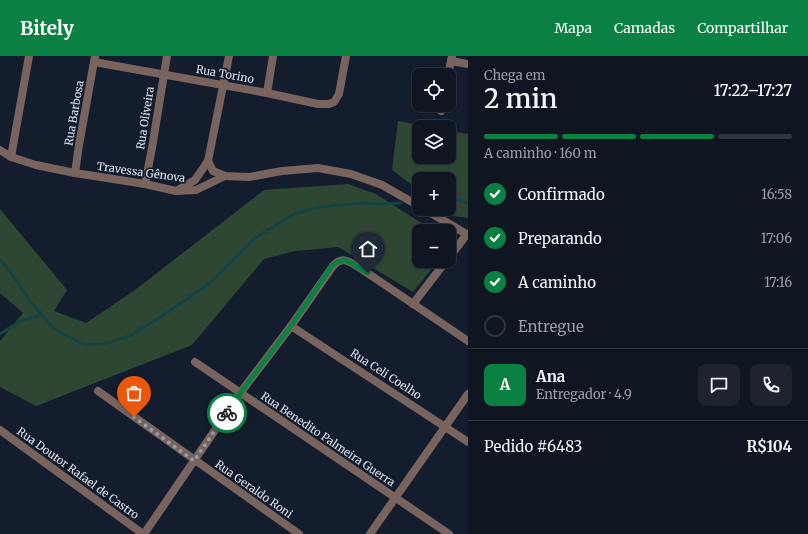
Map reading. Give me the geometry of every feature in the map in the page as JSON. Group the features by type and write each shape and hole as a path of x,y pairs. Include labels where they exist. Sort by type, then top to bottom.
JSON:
{"street":[{"path":"11,157 29,56"},
{"name":"Rua Oliveira","path":"145,184 167,56"},
{"path":"176,191 196,180 208,161 229,56"},
{"path":"267,93 274,56"},
{"name":"Rua Torino","path":"94,59 224,86 267,93 318,104 329,104 334,102 339,94 346,56"},
{"name":"Rua Barbosa","path":"75,173 94,59"},
{"path":"452,59 468,64"},
{"name":"Travessa Gênova","path":"0,150 11,157 36,165 145,184 176,191 196,190 225,176"},
{"path":"208,161 213,171 225,176 249,177 282,171 318,168 351,174 382,185 412,202"},
{"path":"436,216 468,234 456,249"},
{"path":"143,534 241,392 291,326 332,266 337,262 346,260 468,341"},
{"path":"413,304 441,268"},
{"name":"Rua Celi Coelho","path":"291,326 446,426 468,442"},
{"name":"Rua Benedito Palmeira Guerra","path":"195,362 449,534"},
{"name":"Rua Geraldo Roni","path":"98,391 194,461 299,534"},
{"path":"370,534 468,394"},
{"name":"Rua Doutor Rafael de Castro","path":"0,430 143,534"}],"green space":[{"path":"398,121 412,124 412,164 456,164 456,132 468,134 468,218 454,216 456,216 456,172 412,172 412,185 392,170"},
{"path":"348,184 376,194 423,224 412,224 412,268 432,268 413,292 338,247 295,251 264,259 192,345 36,406 0,387 0,341 23,313 0,293 0,209 67,290 54,311 86,323 135,290 264,190"}],"waterway":[{"path":"456,200 468,203"},
{"path":"0,260 31,302 54,329 84,345 103,344 130,336 159,318 210,283 255,238 294,214 319,207 361,203 401,203"},
{"path":"0,334 20,321 41,315"}],"way so far":[{"path":"134,417 194,461 227,413"}],"route":[{"path":"227,413 291,326 332,266 341,260 346,260 368,273"}]}
